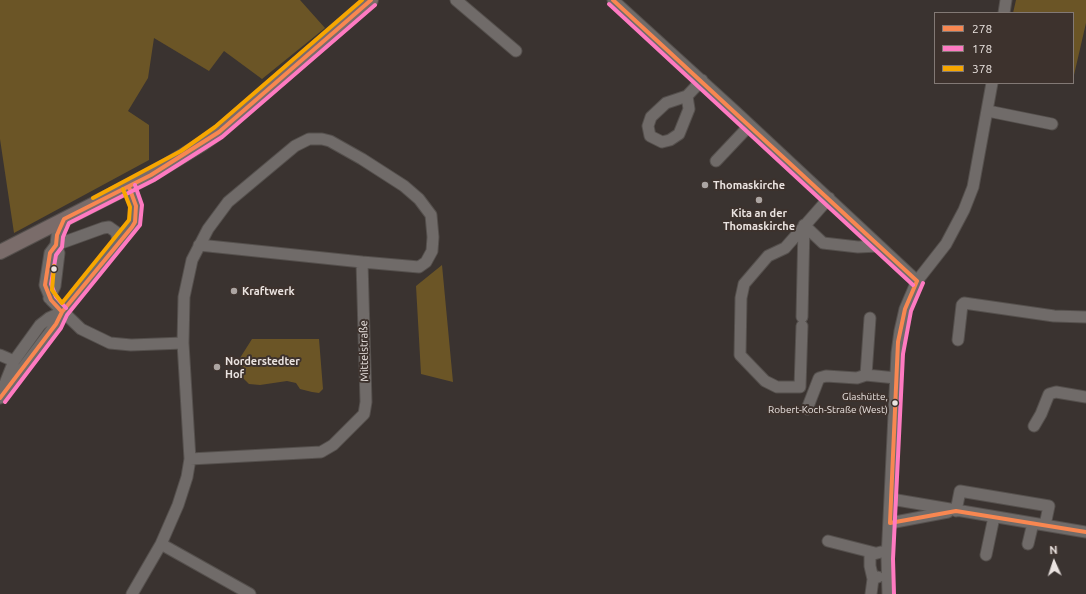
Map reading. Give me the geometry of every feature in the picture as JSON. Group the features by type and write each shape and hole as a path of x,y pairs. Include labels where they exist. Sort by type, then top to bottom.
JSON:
{"main road":[{"path":"0,252 128,187 184,156 219,132 371,0"}],"street":[{"path":"456,0 516,51"},
{"path":"613,0 702,80 917,282"},
{"path":"1004,12 1006,0"},
{"path":"687,96 702,80"},
{"path":"888,594 888,552 896,378 900,331 905,309 917,282 946,244 964,210 973,187 992,84"},
{"path":"988,111 1052,124"},
{"path":"716,161 750,125"},
{"path":"132,594 161,544 178,504 187,477 190,459 183,343 185,285 199,245 208,229 228,202 295,146 309,139 330,141 362,159 404,186 419,199 431,215 433,237 432,251 426,262 419,267 199,245"},
{"path":"0,397 56,324 62,312 132,227 136,206 128,187"},
{"path":"804,225 800,387 777,387 765,381 740,355 741,298 744,284 768,256 785,248 804,225 829,198"},
{"path":"64,219 57,235 56,245 59,253 55,286 50,298 62,312 81,329 110,342 131,344 183,343"},
{"path":"804,225 824,243 858,247 879,246"},
{"path":"56,245 103,228 108,228 116,232 119,244"},
{"name":"Mittelstraße","path":"190,459 321,452 333,445 364,414 366,402 362,262"},
{"path":"958,340 962,305 964,303 1054,316 1086,317"},
{"path":"0,377 12,366 40,325 49,318 62,312"},
{"path":"866,374 870,318"},
{"path":"0,355 12,366"},
{"path":"0,397 12,366"},
{"path":"807,409 819,378 826,376 857,378 866,374 896,378"},
{"path":"1034,426 1041,414 1049,394 1056,392 1086,397"},
{"path":"956,511 960,491 1048,506 1045,525"},
{"path":"891,499 1086,532"},
{"path":"890,523 956,511"},
{"path":"986,555 994,517"},
{"path":"1028,544 1033,523"},
{"path":"828,540 875,552 888,552"},
{"path":"161,544 250,594"},
{"path":"871,594 873,579 869,560 870,555 875,552"},
{"path":"873,579 877,577 888,577"}],"shaded area":[{"path":"0,0 300,0 325,28 262,79 224,51 209,71 154,38 148,78 128,111 149,125 149,160 14,233 0,139"},
{"path":"1016,0 1086,0 1086,23 1074,75 1074,12 1013,12"},
{"path":"442,265 453,382 421,374 416,286"},
{"path":"252,339 319,339 323,389 319,393 312,392 300,389 296,383 287,381 260,385 249,384 242,377 240,358"}],"transit line":[{"name":"378","path":"93,198 181,151 215,127 362,0"},
{"name":"278","path":"62,312 51,300 45,285 50,253 56,245 57,235 64,219 151,175 219,132 371,0"},
{"name":"278","path":"613,0 917,281"},
{"name":"178","path":"609,4 913,285"},
{"name":"178","path":"66,308 56,297 51,284 56,255 62,247 63,237 69,223 154,180 222,137 375,5"},
{"name":"178","path":"5,402 61,328 67,315 140,225 142,205 135,185"},
{"name":"278","path":"0,398 56,324 62,312 132,227 135,222 136,206 129,187"},
{"name":"378","path":"54,266 52,290 62,303 129,220 130,207 123,189"},
{"name":"278","path":"917,281 905,309 898,342 890,523 956,511 1086,532"},
{"name":"178","path":"894,594 893,559 903,354 911,311 923,283"}],"place":[{"name":"Thomaskirche","path":"705,185"},
{"name":"Kita an der Thomaskirche","path":"759,200"},
{"name":"Kraftwerk","path":"234,291"},
{"name":"Norderstedter Hof","path":"217,367"},
{"name":"Glashütte, Robert-Koch-Straße (West)","path":"895,403"}]}
